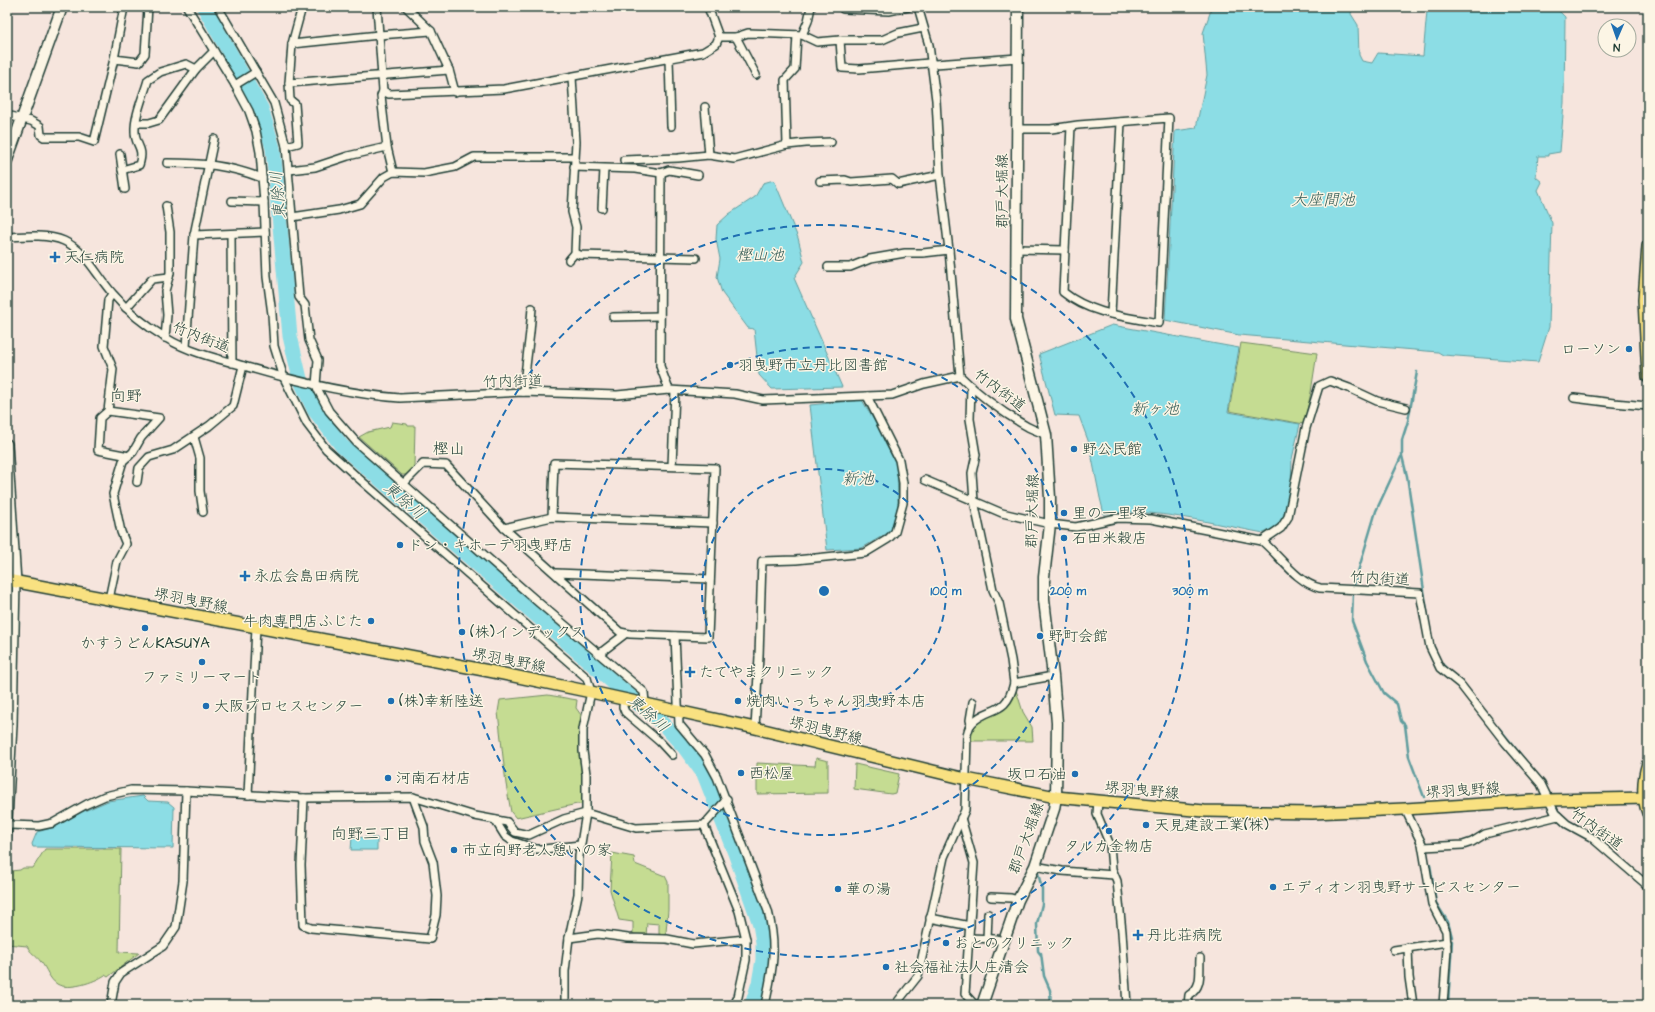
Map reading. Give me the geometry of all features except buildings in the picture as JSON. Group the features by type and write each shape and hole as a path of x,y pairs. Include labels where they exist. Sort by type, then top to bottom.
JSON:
{"main road":[{"path":"7,160 62,7"},
{"name":"郡戸大堀線","path":"982,1005 1018,900 1035,866 1054,809 1056,796 1057,723 1044,600 1044,577 1050,524 1046,435 1016,319 1018,7"},
{"path":"1648,246 1644,300 1648,377"},
{"name":"堺羽曳野線","path":"12,581 489,671 606,695 624,703 649,701 678,711 966,779 1056,796 1204,811 1312,813 1548,800 1646,798"},
{"path":"1648,763 1644,780 1648,813"}],"street":[{"path":"7,115 31,121 40,126 41,135 44,138 78,138 94,142 114,59 124,7"},
{"path":"114,59 138,62 145,54 148,7"},
{"path":"187,7 236,84 249,112 256,132 260,152 267,277 272,314 274,346 286,379 307,424 326,449 588,678 591,692 583,729 583,751 586,774 586,813 578,856 578,894 569,938 564,985 565,1005"},
{"path":"218,7 255,73 274,103 286,146 299,297 305,305 308,340 318,360 314,384 322,401 339,424 356,442 644,692 649,701"},
{"path":"286,146 298,143 295,104 290,100 289,83 292,44 302,7"},
{"path":"377,7 383,91 381,96 387,147 393,172"},
{"path":"406,7 431,31 449,70 455,92"},
{"path":"383,91 389,94 455,92 504,88 572,77 703,52 716,44 719,37 708,7"},
{"path":"787,145 786,80 795,69 799,35 808,20 810,7"},
{"path":"843,7 843,9 889,11 908,7"},
{"path":"918,7 929,45 932,64 936,100 940,175 949,250 960,376"},
{"path":"719,37 736,37 748,33 799,35 817,42 840,40 882,40 898,33 923,28"},
{"path":"292,44 431,31"},
{"path":"736,37 756,75"},
{"path":"840,40 842,68 860,69 1018,58"},
{"path":"136,123 149,123 159,120 196,69 214,51"},
{"path":"669,59 671,126"},
{"path":"122,170 139,165 141,160 142,154 135,134 136,123 148,80 160,72 186,64 196,69"},
{"path":"289,83 449,70"},
{"path":"236,84 255,73"},
{"path":"569,260 575,253 576,227 572,212 576,142 572,77"},
{"path":"705,107 709,155"},
{"path":"1018,129 1051,129 1071,126 1169,118 1158,323 1093,309 1071,299 1063,292 1071,126"},
{"path":"1111,314 1120,122"},
{"path":"186,347 194,235 214,139"},
{"path":"624,160 709,155 734,159 787,145 831,142"},
{"path":"288,170 315,167 348,156 387,147"},
{"path":"120,154 125,188"},
{"path":"292,217 339,210 360,204 384,177 393,172 424,172 455,167 474,157 574,157"},
{"path":"167,163 209,164 238,169 262,178"},
{"path":"574,167 635,169 661,173 669,170 698,176"},
{"path":"602,208 604,169"},
{"path":"661,173 660,366 672,391 672,466"},
{"path":"820,181 845,180 851,182 892,179 898,184 940,175"},
{"path":"232,201 264,202"},
{"path":"165,338 167,315 165,290 169,277 170,232 166,206"},
{"path":"194,235 265,232"},
{"path":"231,234 232,363"},
{"name":"竹内街道","path":"7,237 48,237 63,240 78,250 112,294 139,321 165,338 232,363 286,379 382,397 400,398 523,392 616,395 672,391 735,394 763,400 892,395 924,384 960,376 970,386 1003,412 1046,435"},
{"path":"1017,249 1065,250"},
{"path":"828,267 850,267 870,259 905,253 923,253 949,250"},
{"path":"575,253 580,255 696,258"},
{"path":"126,308 152,280 169,277"},
{"path":"112,294 108,300 104,346 113,369 108,411 100,418 98,450 129,456"},
{"path":"523,392 532,308"},
{"path":"613,317 660,316"},
{"path":"137,482 139,468 149,457 174,450 210,426 233,406 243,366"},
{"path":"925,480 1002,513 1050,524 1076,526 1117,518 1151,519 1262,541 1281,528 1288,517 1306,428 1319,386 1330,381 1377,401 1406,408"},
{"path":"970,386 970,419 976,455 972,473 974,501 993,590 999,603 1011,660 1014,683 1012,691 1005,704 971,724"},
{"path":"755,728 762,560 796,560 864,553 888,539 895,532 898,526 903,503 903,483 899,460 867,396"},
{"path":"1574,398 1648,406"},
{"path":"108,411 159,418 141,438 133,452 123,461 113,494 121,532 126,544 117,561 109,599"},
{"path":"194,437 200,458 200,492 203,512"},
{"path":"7,444 12,581 13,725 9,825 7,839"},
{"path":"404,483 423,464 446,465 504,528 556,573 620,632 624,634 708,637 715,468 554,463 552,517"},
{"path":"504,528 552,517 713,523"},
{"name":"竹内街道","path":"1262,541 1276,553 1292,572 1311,586 1320,588 1420,593 1430,647 1440,668 1460,684 1505,742 1541,784 1548,800 1558,816 1574,828 1591,837 1648,886"},
{"path":"556,573 710,579"},
{"path":"248,795 256,628"},
{"path":"599,654 624,634"},
{"path":"675,636 679,724 705,755 717,777 768,911 773,931 774,954 764,1005"},
{"path":"1014,683 1053,676"},
{"path":"895,1005 918,976 944,857 965,810 967,735 971,724 970,720 973,702"},
{"path":"624,703 625,712 660,742 672,755"},
{"path":"9,825 39,826 53,823 105,796 131,790 186,791 304,798 413,797 475,816 507,822 515,832 529,835 564,819 586,813 636,828 704,825 727,800"},
{"path":"111,1005 115,982 121,973 163,946 176,927 183,881 186,791"},
{"path":"304,798 301,865 303,925 311,928 430,939 436,915 437,896 433,862 425,841 424,827 413,797"},
{"path":"1098,801 1097,814 1110,846 1114,875 1117,881 1127,1005"},
{"path":"1405,809 1423,847 1431,901 1445,927 1447,942 1443,1005"},
{"path":"1423,847 1463,845 1472,842 1485,834 1558,816"},
{"path":"962,818 974,862 965,994 975,1005"},
{"path":"494,820 506,836 512,841 536,849 580,845"},
{"path":"704,825 739,910 746,938 746,960 738,997 734,1005"},
{"path":"1035,866 1062,871 1114,875"},
{"path":"991,897 1011,898 1018,900"},
{"path":"987,939 988,914"},
{"path":"930,918 970,926"},
{"path":"569,938 598,934 628,938 667,939 693,944 746,938"},
{"path":"969,938 997,940 1004,943"},
{"path":"1394,950 1447,942"},
{"path":"1408,947 1413,1005"},
{"path":"1188,1005 1189,995 1195,992 1199,983 1200,958"},
{"path":"426,1005 489,1005"}],"green space":[{"path":"1241,343 1317,353 1304,424 1229,411"},
{"path":"392,422 415,426 414,467 407,475 402,475 359,437 368,432 390,427"},
{"path":"1013,690 1016,690 1023,712 1032,727 1033,741 969,741 969,734 975,724 990,715"},
{"path":"548,695 577,700 576,708 581,715 580,760 585,805 577,804 516,818 511,812 506,784 498,712 500,700"},
{"path":"816,758 828,761 828,793 757,794 757,763 815,766"},
{"path":"855,764 899,774 895,793 891,794 854,789"},
{"path":"45,849 121,849 119,952 139,953 108,977 105,975 81,985 68,987 62,986 57,984 52,979 43,965 27,946 7,944 7,904 11,871 20,870 23,868 33,868"},
{"path":"612,853 634,857 635,864 665,876 668,882 668,910 666,932 662,936 659,936 659,924 647,923 646,936 633,934 633,922 619,920 610,890"}],"water":[{"name":"大座間池","path":"1212,7 1352,7 1351,14 1358,25 1359,55 1362,61 1372,63 1378,53 1423,56 1427,11 1447,10 1451,7 1555,7 1565,17 1564,103 1560,152 1548,154 1548,156 1538,156 1536,177 1542,182 1538,190 1552,223 1549,327 1538,362 1443,355 1438,352 1239,335 1165,320 1175,131 1196,128 1207,75 1203,33"},
{"name":"樫山池","path":"774,180 798,238 804,262 794,278 842,387 772,389 759,375 754,329 748,328 722,293 717,277 720,259 716,239 717,225 729,214 755,197 763,183"},
{"name":"新ヶ池","path":"1112,325 1239,348 1228,412 1300,424 1292,459 1291,482 1284,515 1277,526 1264,533 1162,514 1122,512 1104,514 1089,443 1079,416 1055,415 1039,354"},
{"name":"新池","path":"862,400 879,429 897,465 898,506 891,531 862,548 827,550 810,405"},
{"path":"143,796 148,801 168,802 174,807 173,848 33,847 32,844 37,832 55,827 82,812 108,801"},
{"path":"352,837 377,838 377,850 351,850"}],"waterway":[{"name":"東除川","path":"204,7 261,108 273,148 290,336 300,379 315,411 342,446 664,725 685,748 704,774 735,853 760,924 763,942 763,960 759,983 752,1005"},
{"path":"1417,372 1408,421 1402,440 1402,456 1407,476 1430,631"},
{"path":"1354,585 1376,511 1401,457"},
{"path":"1353,593 1352,621 1367,661 1384,693 1397,704 1401,721 1405,725 1409,757 1424,797"},
{"path":"1440,662 1450,672"},
{"path":"1499,728 1525,760"},
{"path":"1430,864 1436,903 1448,922 1452,937"},
{"path":"1036,872 1038,873 1042,889 1042,904 1037,924 1038,951 1041,955 1041,953 1044,976 1050,990 1051,1005"},
{"path":"1448,1005 1452,941"}],"place":[{"name":"天仁病院","path":"55,257"},
{"name":"ローソン","path":"1629,349"},
{"name":"羽曳野市立丹比図書館","path":"730,365"},
{"name":"野公民館","path":"1074,449"},
{"name":"里の一里塚","path":"1064,513"},
{"name":"石田米穀店","path":"1064,538"},
{"name":"ドン・キホーテ羽曳野店","path":"400,545"},
{"name":"永広会島田病院","path":"245,576"},
{"name":"牛肉専門店ふじた","path":"371,621"},
{"name":"かすうどんKASUYA","path":"145,628"},
{"name":"(株)インデックス","path":"462,632"},
{"name":"野町会館","path":"1040,636"},
{"name":"ファミリーマート","path":"202,662"},
{"name":"たてやまクリニック","path":"690,672"},
{"name":"(株)幸新陸送","path":"391,701"},
{"name":"焼肉いっちゃん羽曳野本店","path":"738,701"},
{"name":"大阪プロセスセンター","path":"206,706"},
{"name":"西松屋","path":"741,773"},
{"name":"坂口石油","path":"1075,774"},
{"name":"河南石材店","path":"388,778"},
{"name":"天見建設工業(株)","path":"1146,825"},
{"name":"タルカ金物店","path":"1109,831"},
{"name":"市立向野老人憩いの家","path":"454,850"},
{"name":"エディオン羽曳野サービスセンター","path":"1273,887"},
{"name":"華の湯","path":"838,889"},
{"name":"丹比荘病院","path":"1138,935"},
{"name":"おとのクリニック","path":"946,943"},
{"name":"社会福祉法人庄清会","path":"886,967"}],"district":[{"name":"向野","path":"126,395"},
{"name":"樫山","path":"449,448"},
{"name":"向野三丁目","path":"371,833"}]}
